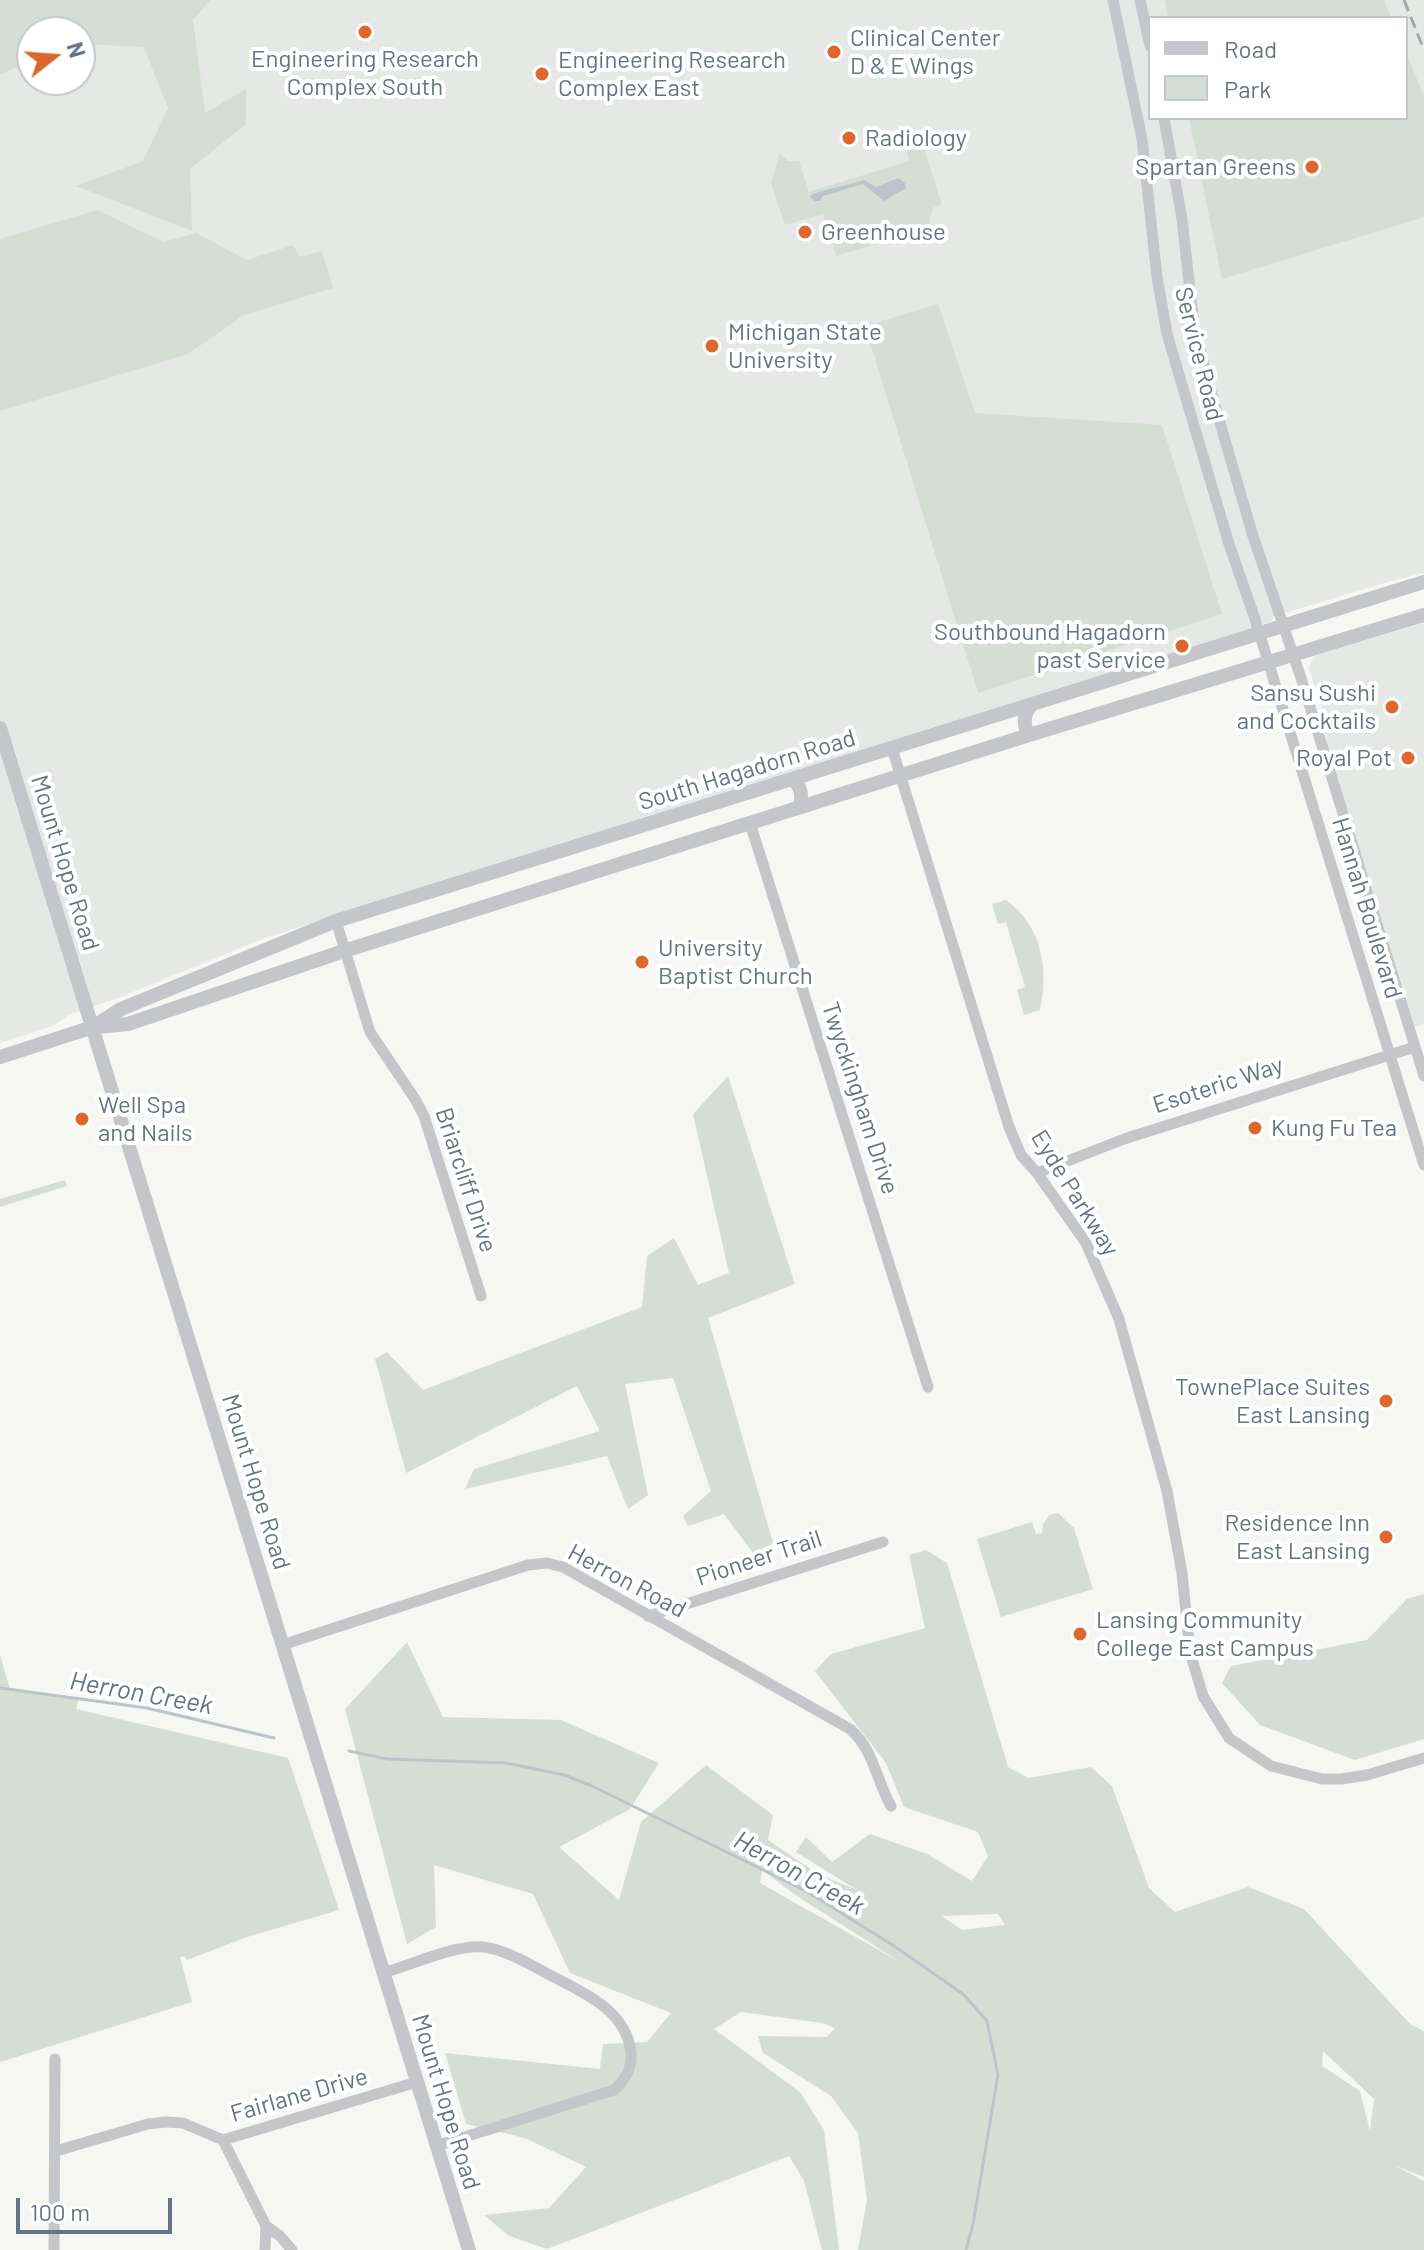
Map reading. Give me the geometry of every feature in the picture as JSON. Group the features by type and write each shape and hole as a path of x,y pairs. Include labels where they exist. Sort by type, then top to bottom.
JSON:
{"street":[{"name":"Service Road","path":"1113,0 1142,139 1157,277 1167,334 1268,663"},
{"path":"1140,0 1148,35"},
{"name":"Hannah Boulevard","path":"1164,120 1182,219 1194,326 1213,399 1424,1076"},
{"name":"South Hagadorn Road","path":"93,1027 121,1009 336,921 1424,582"},
{"name":"South Hagadorn Road","path":"0,1057 93,1027 128,1024 344,951 901,775 1424,615"},
{"name":"Hannah Boulevard","path":"1268,663 1424,1165"},
{"path":"1029,735 1025,717 1032,704"},
{"name":"Mount Hope Road","path":"0,728 469,2250"},
{"name":"Eyde Parkway","path":"892,748 1009,1127 1021,1155 1086,1243 1119,1319 1167,1491 1182,1573 1190,1652 1203,1696 1229,1738 1271,1766 1322,1779 1341,1779 1367,1775 1424,1758"},
{"path":"792,779 801,790 800,807"},
{"name":"Twyckingham Drive","path":"750,823 928,1387"},
{"path":"560,852 555,864 558,874 566,881"},
{"name":"Briarcliff Drive","path":"336,921 370,1032 424,1116 481,1296"},
{"name":"Esoteric Way","path":"1037,1173 1124,1139 1415,1047"},
{"name":"Pioneer Trail","path":"648,1616 883,1542"},
{"name":"Herron Road","path":"282,1645 540,1563 563,1567 850,1729 867,1748 891,1806"},
{"path":"383,1973 462,1949 492,1949 530,1964 599,2002 618,2021 629,2040 630,2068 624,2081 614,2090 436,2146"},
{"path":"54,2250 55,2059"},
{"name":"Fairlane Drive","path":"56,2151 148,2124 166,2122 183,2123 223,2140 417,2082"},
{"path":"223,2140 266,2226 292,2250"},
{"path":"265,2250 266,2226"}],"shaded area":[{"name":"Michigan State University","path":"0,0 1424,0 1424,573 1275,616 1271,621 1243,632 265,938 68,1015 55,1025 0,1043"},
{"path":"898,178 906,188 884,201 863,184 823,196 820,201 809,196 864,180 876,187"},
{"path":"1424,623 1424,1024 1415,1027 1327,744 1325,719 1309,669 1317,655"}],"green space":[{"path":"0,0 210,0 193,20 205,113 246,89 246,124 190,169 192,231 76,186 143,161 168,108 144,47 96,45 96,16 16,16 16,68 0,75"},
{"path":"1165,0 1384,0 1390,16 1168,16"},
{"name":"Spartan Greens","path":"1408,58 1424,96 1424,217 1222,279 1189,120 1408,120"},
{"path":"920,135 942,205 934,207 931,228 836,256 823,214 785,225 771,183 780,153 788,161 799,161 809,192 909,161 907,152"},
{"path":"97,210 164,242 196,233 247,260 293,245 300,257 322,251 333,288 244,315 188,354 0,411 0,239"},
{"path":"938,304 975,413 1162,425 1222,614 978,693 865,326"},
{"path":"1006,900 1028,922 1043,964 1040,1010 1024,1015 1017,990 1025,987 1006,922 998,924 992,904"},
{"path":"728,1076 795,1284 708,1318 773,1543 754,1554 724,1514 688,1526 683,1516 711,1491 673,1378 625,1384 648,1495 628,1509 607,1456 465,1489 474,1469 600,1431 577,1386 406,1473 375,1359 387,1352 423,1390 642,1307 647,1256 674,1238 698,1285 729,1273 693,1114"},
{"path":"65,1180 67,1186 0,1207 0,1199"},
{"path":"1058,1513 1074,1528 1093,1589 1001,1617 977,1539 1032,1522 1036,1534 1042,1533 1049,1515"},
{"path":"926,1550 947,1563 1008,1767 1029,1778 1091,1767 1112,1786 1149,1888 1175,1912 1248,1887 1304,1909 1410,2024 1424,2031 1424,2177 1394,2165 1424,2181 1424,2250 858,2250 867,2200 858,2133 831,2096 763,2053 758,2036 827,2037 835,2028 822,2023 741,2012 714,2029 800,2092 824,2130 839,2250 822,2250 804,2181 789,2156 547,2249 509,2236 484,2215 549,2208 586,2167 525,2138 466,2124 445,2053 600,2069 603,2044 647,2042 671,2013 570,1973 533,1894 434,1865 436,1927 407,1944 345,1709 407,1642 443,1717 561,1720 659,1763 630,1809 559,1847 619,1900 641,1822 706,1765 773,1815 768,1840 818,1874 857,1890 796,1852 806,1837 832,1862 870,1834 927,1854 972,1881 988,1856 978,1832 904,1807 886,1763 815,1671 831,1654 925,1628 909,1555","holes":["762,1870 794,1894 900,1962 760,1883","998,1914 1005,1925 962,1930 942,1916","1323,2051 1374,2099 1370,2131 1360,2091 1322,2066"]},
{"path":"1424,1594 1424,1739 1355,1760 1260,1725 1222,1683 1231,1666 1367,1640 1407,1599"},
{"path":"0,1655 10,1689 79,1698 76,1709 288,1758 339,1910 247,1937 187,1960 184,1956 180,1957 192,2002 0,2062"}],"waterway":[{"name":"Herron Creek","path":"0,1688 147,1708 274,1738"},
{"name":"Herron Creek","path":"349,1751 387,1759 506,1763 564,1775 592,1786 806,1891 963,1994 987,2021 998,2075 966,2250"}],"railway":[{"path":"1404,0 1424,50"}],"place":[{"name":"Engineering Research Complex South","path":"365,32"},
{"name":"Clinical Center D & E Wings","path":"834,52"},
{"name":"Engineering Research Complex East","path":"542,74"},
{"name":"Radiology","path":"849,138"},
{"name":"Spartan Greens","path":"1312,167"},
{"name":"Greenhouse","path":"805,232"},
{"name":"Michigan State University","path":"712,346"},
{"name":"Southbound Hagadorn past Service","path":"1182,646"},
{"name":"Sansu Sushi and Cocktails","path":"1392,707"},
{"name":"Royal Pot","path":"1408,758"},
{"name":"University Baptist Church","path":"642,962"},
{"name":"Well Spa and Nails","path":"82,1119"},
{"name":"Kung Fu Tea","path":"1255,1128"},
{"name":"TownePlace Suites East Lansing","path":"1386,1401"},
{"name":"Residence Inn East Lansing","path":"1386,1537"},
{"name":"Lansing Community College East Campus","path":"1080,1634"}]}
